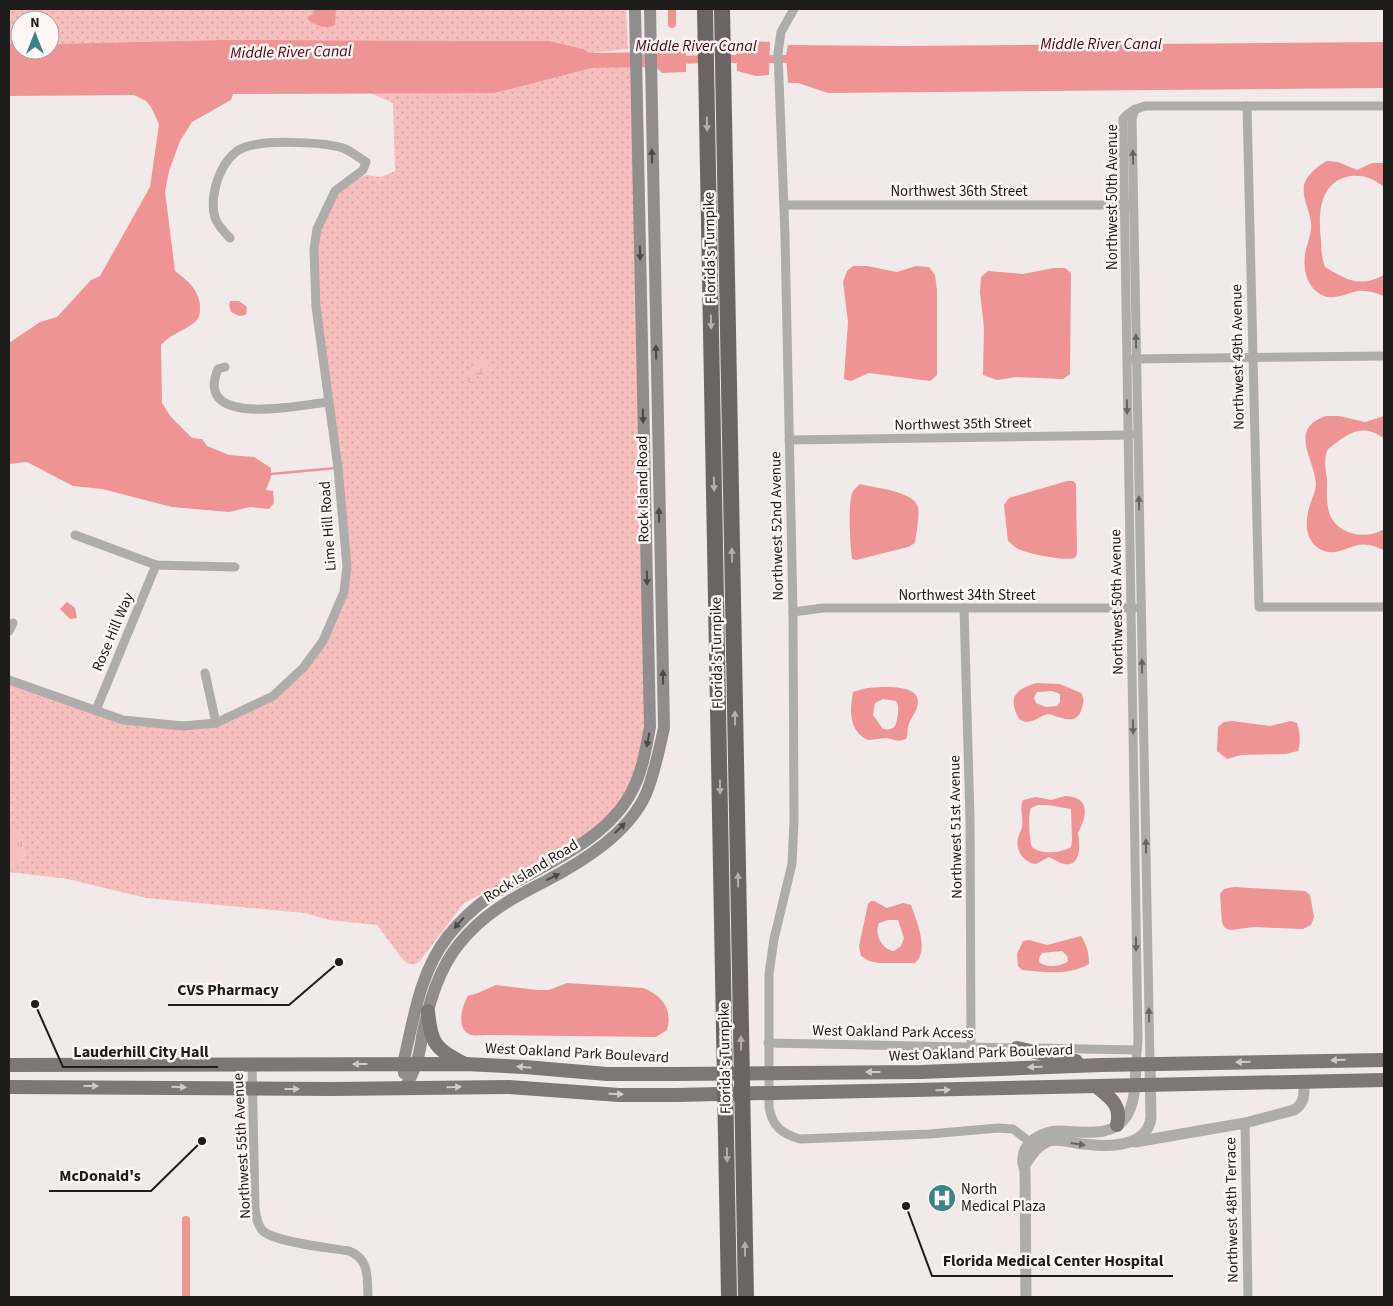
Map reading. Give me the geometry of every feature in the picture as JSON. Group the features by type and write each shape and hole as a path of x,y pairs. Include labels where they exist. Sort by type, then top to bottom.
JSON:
{"highway":[{"name":"Florida's Turnpike","path":"705,9 730,1297"},
{"name":"Florida's Turnpike","path":"722,9 746,1297"}],"main road":[{"name":"Rock Island Road","path":"410,1064 414,1009 424,978 433,959 449,936 467,915 489,897 562,857 604,825 620,809 633,789 643,762 650,726 635,9"},
{"name":"Rock Island Road","path":"405,1088 410,1064 433,994 444,968 459,944 477,924 498,907 584,860 600,848 631,818 645,795 656,766 664,728 650,9"},
{"path":"428,1011 431,1035 440,1050 465,1064"},
{"path":"1017,1048 1101,1065"},
{"name":"West Oakland Park Boulevard","path":"9,1065 465,1064 607,1074 675,1074 921,1072 1101,1065 1384,1060"},
{"path":"9,1087 509,1087 600,1094 675,1095 1384,1080"},
{"path":"1097,1087 1116,1104 1119,1114 1117,1126"}],"street":[{"name":"Northwest 52nd Avenue","path":"794,9 778,42 784,204 793,612 794,821 792,864 774,939 769,974 770,1116 779,1129 788,1136 800,1139 930,1134 998,1128 1013,1129 1030,1142"},
{"name":"Northwest 50th Avenue","path":"1143,1064 1137,1050 1126,359 1132,119 1135,109 1145,106 1247,106"},
{"path":"1247,106 1384,106"},
{"name":"Northwest 49th Avenue","path":"1247,106 1259,607 1384,607"},
{"name":"Lime Hill Road","path":"9,680 123,720 183,726 216,723 273,696 303,668 323,641 344,592 347,566 338,468 316,307 314,249 317,229 335,191 363,170 366,162 345,149 322,144 252,144 237,151 222,168 217,177 212,206 218,226 230,238"},
{"name":"Northwest 36th Street","path":"784,204 1129,205"},
{"name":"Northwest 50th Avenue","path":"1129,205 1137,358 1146,827 1147,895 1143,1064"},
{"path":"1126,359 1384,356"},
{"path":"225,367 218,369 213,381 214,392 222,402 240,408 274,409 328,402"},
{"name":"Northwest 35th Street","path":"789,440 1138,435"},
{"path":"75,535 156,565 234,567"},
{"name":"Rose Hill Way","path":"96,710 156,565"},
{"name":"Northwest 34th Street","path":"793,612 823,608 1141,608"},
{"name":"Northwest 51st Avenue","path":"964,608 970,818 971,1047"},
{"path":"205,673 216,723"},
{"path":"1132,684 1142,684"},
{"path":"1133,758 1144,758"},
{"path":"1134,828 1146,827"},
{"path":"1136,895 1147,895"},
{"name":"West Oakland Park Access","path":"768,1043 1137,1050"},
{"name":"Northwest 55th Avenue","path":"252,1064 255,1208 258,1223 263,1232 279,1239 349,1251 356,1254 367,1269 368,1297"},
{"path":"1127,1143 1140,1138 1147,1131 1151,1118 1150,1086 1143,1064"},
{"path":"1026,1297 1024,1167 1022,1160 1030,1142 1049,1132 1090,1133 1117,1126 1127,1115 1133,1101 1134,1086 1143,1064"},
{"path":"1024,1167 1034,1151 1051,1140 1085,1145 1127,1143 1245,1123 1294,1110 1300,1106 1304,1096 1304,1083"},
{"name":"Northwest 48th Terrace","path":"1245,1123 1248,1297"}],"green space":[{"path":"9,9 626,9 628,49 590,53 583,49 549,41 221,40 60,44 60,10 10,10 9,44"},
{"path":"633,67 647,725 633,785 602,823 551,858 464,903 420,961 414,964 409,964 403,960 377,925 329,920 305,913 146,898 68,879 9,872 9,867 25,858 22,833 9,828 9,680 123,720 216,723 273,696 323,641 344,592 346,567 314,249 335,191 366,175 381,177 395,171 393,103 370,93 495,93 592,68"},
{"path":"490,361 490,371 476,376 471,384 467,380 472,362"},
{"path":"9,828 22,833 25,858 9,867"}],"water":[{"path":"314,9 336,9 335,25 325,27 308,20 309,16 314,14"},
{"path":"221,40 549,41 583,49 590,53 656,52 665,44 686,44 686,72 662,73 656,67 592,68 495,93 233,94 231,100 192,122 180,141 169,171 165,191 175,271 195,290 200,308 196,321 161,345 162,403 171,417 192,438 202,439 207,446 229,455 254,457 271,468 271,477 266,490 273,491 274,503 269,509 250,507 229,512 172,507 102,489 73,486 27,462 9,464 9,343 40,322 57,317 91,280 100,276 150,187 159,124 146,101 134,95 9,96 9,44 10,60 60,60 60,44"},
{"path":"752,41 770,42 769,75 756,76 737,71 736,46"},
{"path":"1384,42 1384,88 828,93 798,83 788,83 786,55 788,45 903,46"},
{"path":"1327,161 1338,162 1357,170 1372,163 1384,163 1384,187 1370,178 1361,176 1341,179 1333,184 1323,200 1320,220 1321,250 1325,267 1347,279 1360,282 1384,275 1384,296 1358,291 1337,297 1327,297 1317,292 1309,283 1305,271 1305,252 1311,226 1304,197 1304,187 1312,172"},
{"path":"853,266 867,266 897,272 916,266 929,267 935,275 937,290 937,375 930,381 869,373 851,381 844,379 848,322 843,282 847,271"},
{"path":"1054,268 1065,268 1071,273 1070,374 1063,379 1016,377 997,380 983,375 984,328 980,292 981,277 988,271 1023,274"},
{"path":"230,301 239,301 247,307 246,315 239,316 231,312"},
{"path":"1326,416 1339,416 1365,422 1384,416 1384,438 1368,431 1354,432 1328,449 1325,460 1327,504 1332,520 1344,530 1360,535 1377,533 1384,529 1384,550 1361,545 1328,552 1318,548 1309,538 1307,518 1316,484 1305,437 1308,429 1314,422"},
{"path":"1067,481 1073,481 1076,484 1077,554 1075,558 1055,558 1030,553 1018,549 1008,541 1004,505 1009,498"},
{"path":"860,484 902,494 915,502 919,515 915,543 908,547 856,560 852,559 850,507 852,493"},
{"path":"67,602 75,608 77,618 70,619 60,609"},
{"path":"1036,683 1060,684 1081,693 1083,706 1080,714 1073,719 1049,714 1027,722 1019,719 1014,706 1015,696 1018,692","holes":["1052,691 1060,694 1060,702 1057,706 1046,707 1036,703 1034,698 1037,692"]},
{"path":"889,687 912,692 916,696 918,705 909,724 906,739 899,741 887,738 868,740 861,736 852,719 851,705 853,692 867,688","holes":["883,699 896,701 898,705 896,724 891,729 883,729 873,715 875,703"]},
{"path":"1232,721 1270,726 1291,721 1297,723 1300,737 1298,751 1286,754 1241,755 1227,759 1217,751 1218,727 1224,722"},
{"path":"1065,796 1073,797 1079,800 1085,808 1085,814 1078,833 1077,858 1070,864 1064,864 1049,857 1036,864 1032,863 1024,858 1019,851 1017,843 1022,828 1021,807 1023,800 1036,797 1051,800","holes":["1038,805 1071,809 1072,840 1071,847 1067,849 1057,852 1045,852 1032,847 1029,828 1031,808"]},
{"path":"1234,887 1305,891 1310,895 1314,917 1311,925 1303,929 1254,927 1230,930 1225,928 1222,923 1220,894 1224,889"},
{"path":"874,901 887,908 903,903 911,905 922,943 919,958 915,963 879,963 869,961 861,956 859,946 868,904","holes":["888,920 898,920 904,938 901,946 894,951 886,948 880,941 878,927 879,923"]},
{"path":"1081,936 1089,956 1089,964 1065,972 1022,970 1018,966 1017,954 1023,941 1029,940 1047,945","holes":["1062,951 1067,956 1068,961 1058,966 1049,966 1039,962 1042,953"]},
{"path":"567,983 643,988 650,991 661,999 667,1009 667,1030 656,1037 471,1035 463,1028 461,1017 468,996 496,985 549,990"}],"waterway":[{"path":"672,9 672,24"},
{"name":"Middle River Canal","path":"676,60 707,59"},
{"name":"Middle River Canal","path":"721,59 747,59"},
{"name":"Middle River Canal","path":"758,59 797,59"},
{"path":"271,474 336,468"},
{"path":"186,1220 186,1297"}],"place":[{"name":"CVS Pharmacy","path":"339,962"},
{"name":"Lauderhill City Hall","path":"35,1004"},
{"name":"McDonald's","path":"202,1141"},
{"name":"North Medical Plaza","path":"942,1198"},
{"name":"Florida Medical Center Hospital","path":"906,1206"}]}
